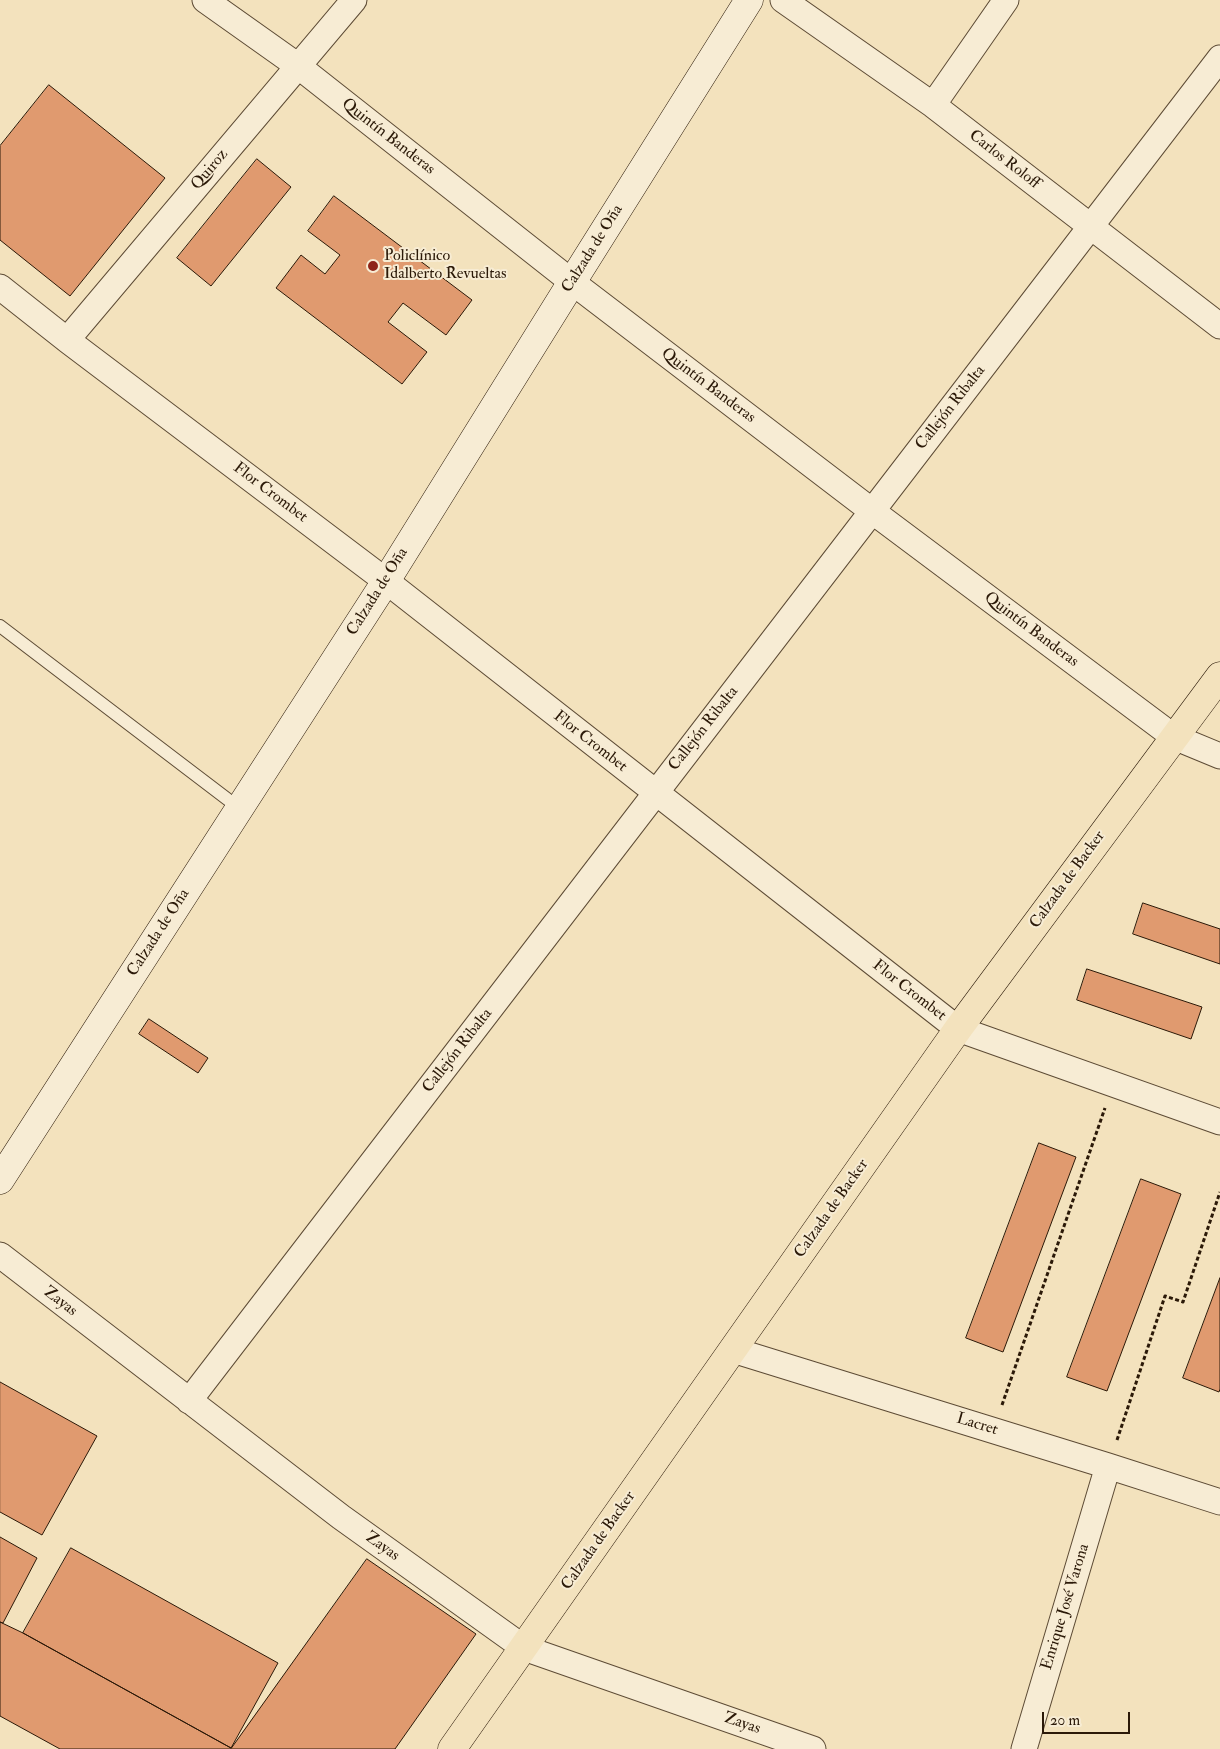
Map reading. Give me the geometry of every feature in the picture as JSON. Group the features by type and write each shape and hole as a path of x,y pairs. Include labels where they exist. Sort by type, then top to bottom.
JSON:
{"main road":[{"name":"Calzada de Backer","path":"452,1749 958,1029 1220,676"}],"street":[{"name":"Quintín Banderas","path":"206,0 298,66 572,282 872,511 1174,737 1220,756"},
{"name":"Quiroz","path":"67,340 354,0"},
{"name":"Calzada de Oña","path":"0,1180 386,581 749,0"},
{"name":"Carlos Roloff","path":"783,0 933,105 1220,326"},
{"path":"933,105 1006,0"},
{"name":"Callejón Ribalta","path":"189,1401 1220,58"},
{"name":"Flor Crombet","path":"0,287 67,340 386,581 655,794 958,1029 1220,1122"},
{"name":"Zayas","path":"0,1255 341,1517 524,1648 813,1749"},
{"name":"Lacret","path":"733,1350 1220,1502"},
{"name":"Enrique José Varona","path":"1024,1749 1108,1466"}],"lane":[{"path":"0,626 240,808"}],"path":[{"path":"993,1430 1113,1084"},
{"path":"1108,1466 1164,1296 1183,1302 1220,1192"}],"building":[{"path":"49,85 165,178 70,296 0,240 0,146"},
{"path":"257,159 291,187 211,286 177,258"},
{"path":"334,196 472,300 446,335 403,303 388,322 427,352 402,384 276,288 301,255 325,274 340,255 308,231"},
{"path":"1143,903 1220,929 1220,964 1133,934"},
{"path":"1087,969 1202,1007 1191,1039 1077,1000"},
{"path":"149,1019 208,1058 198,1073 139,1034"},
{"path":"1039,1143 1076,1157 1003,1352 966,1338"},
{"path":"1141,1179 1181,1194 1107,1391 1067,1377"},
{"path":"1220,1278 1220,1389 1219,1392 1183,1378"},
{"path":"0,1382 97,1436 42,1535 0,1512"},
{"path":"0,1537 37,1558 3,1623 0,1622"},
{"path":"71,1548 278,1663 231,1748 23,1633"},
{"path":"367,1559 476,1634 395,1749 60,1749 0,1716 0,1622 231,1748"}],"place":[{"name":"Policlínico Idalberto Revueltas","path":"373,266"}]}
